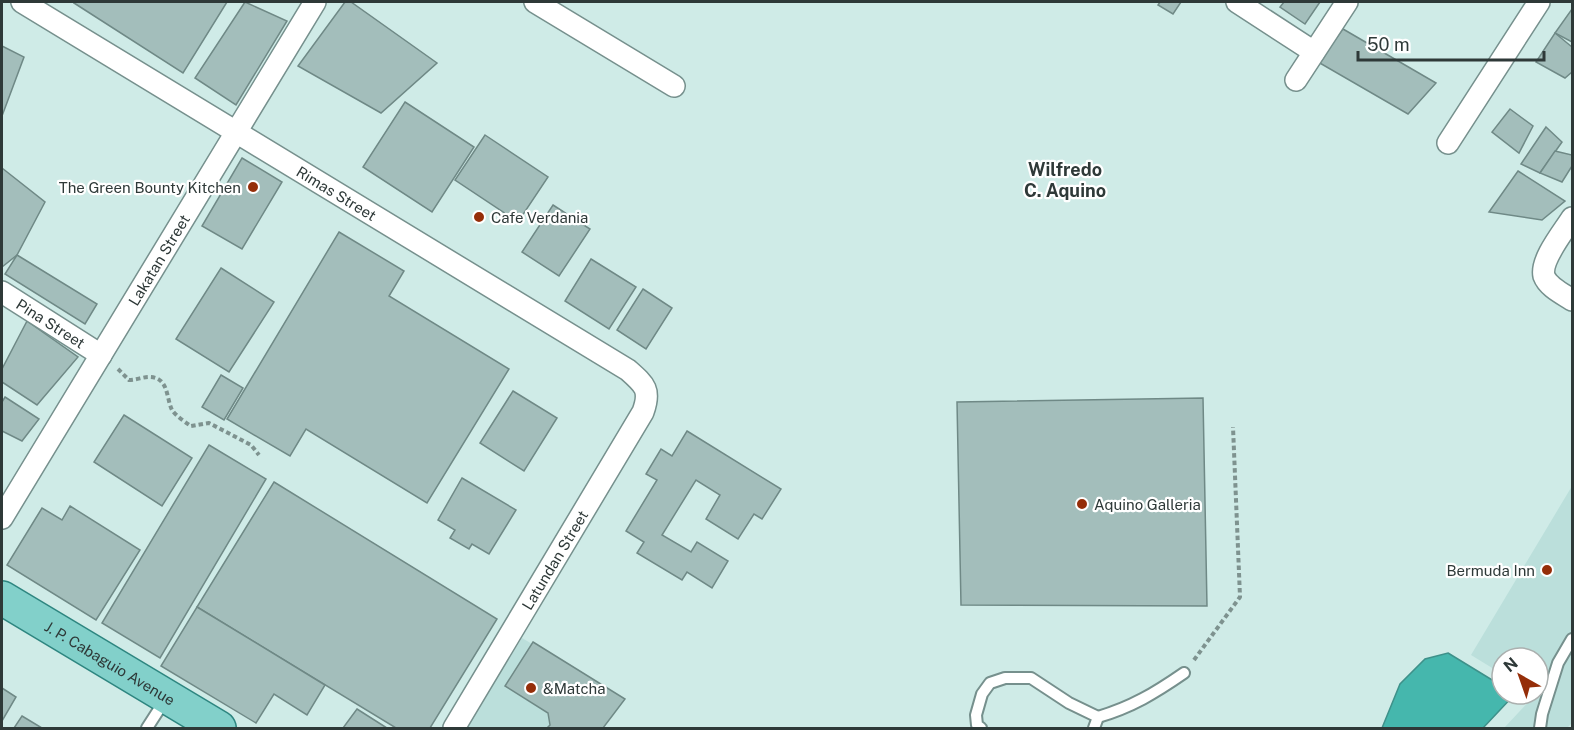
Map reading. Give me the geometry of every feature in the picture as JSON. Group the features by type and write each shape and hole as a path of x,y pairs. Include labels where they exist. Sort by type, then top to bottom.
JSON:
{"main road":[{"name":"J. P. Cabaguio Avenue","path":"2,598 219,729"}],"street":[{"name":"Rimas Street","path":"22,2 628,370 642,382 645,389"},
{"name":"Lakatan Street","path":"2,518 315,2"},
{"path":"535,2 674,86"},
{"path":"1237,2 1314,52"},
{"path":"1296,80 1347,2"},
{"path":"1448,143 1539,2"},
{"path":"1572,218 1547,258 1544,267 1545,277 1556,289 1572,300"},
{"name":"Pina Street","path":"2,292 101,355"},
{"name":"Latundan Street","path":"454,729 643,412 648,399 645,389"}],"lane":[{"path":"1540,729 1542,714 1558,663 1572,639"},
{"path":"981,729 977,725 976,715 982,694 990,683 1005,678 1030,678 1069,703 1098,717 1149,697 1184,673"},
{"path":"147,729 167,697"},
{"path":"1094,729 1098,717"}],"path":[{"path":"101,355 129,380 149,377 159,379 167,389 173,412 191,426 209,423 251,445 259,455"},
{"path":"1184,673 1240,597 1233,427"}],"shaded area":[{"name":"Bermuda Inn","path":"1572,486 1572,723 1567,728 1504,728 1525,706 1550,706 1550,646 1490,646 1490,667 1471,655"},
{"path":"522,638 625,699 603,728 466,728"}],"water":[{"path":"1448,653 1490,679 1490,706 1504,706 1483,728 1382,728 1400,684 1425,659"}],"building":[{"path":"75,2 227,2 183,73"},
{"path":"245,2 287,21 236,105 195,78"},
{"path":"345,2 351,2 437,63 381,113 298,66"},
{"path":"1160,2 1181,2 1173,14 1158,5"},
{"path":"1284,2 1320,2 1305,24 1280,7"},
{"path":"1572,9 1572,42 1555,33"},
{"path":"1343,29 1436,83 1408,114 1318,62"},
{"path":"1555,33 1572,47 1572,72 1565,78 1536,62"},
{"path":"2,46 24,57 2,116"},
{"path":"405,102 474,147 432,212 363,167"},
{"path":"1510,109 1533,126 1519,153 1492,132"},
{"path":"1546,127 1562,142 1540,173 1521,164"},
{"path":"485,135 548,177 518,222 455,180"},
{"path":"1555,151 1572,155 1572,166 1562,182 1540,173"},
{"path":"242,158 282,182 242,249 202,226"},
{"path":"2,168 45,202 17,255 2,267"},
{"path":"1518,171 1565,201 1542,220 1489,212"},
{"path":"553,205 590,229 559,276 522,252"},
{"path":"339,232 404,271 389,296 509,369 427,503 306,429 290,456 227,419"},
{"path":"17,255 97,304 85,324 5,274"},
{"path":"591,259 636,287 609,329 565,301"},
{"path":"221,268 274,302 229,372 176,339"},
{"path":"643,289 672,308 646,349 617,330"},
{"path":"27,321 78,357 37,405 2,382 2,369"},
{"path":"221,375 243,388 224,420 202,407"},
{"path":"513,391 557,418 524,471 480,443"},
{"path":"5,397 39,419 22,441 2,431 2,402"},
{"name":"Aquino Galleria","path":"1203,398 1207,606 961,605 957,402"},
{"path":"124,415 192,458 162,506 94,462"},
{"path":"687,431 781,489 762,519 754,514 738,539 706,519 720,495 696,480 662,535 691,552 697,542 728,561 712,588 687,572 682,580 637,553 644,542 626,531 657,480 646,474 661,449 672,456"},
{"path":"209,445 266,479 160,658 102,623"},
{"path":"462,478 516,510 489,554 472,544 469,549 450,538 455,530 438,520"},
{"path":"274,482 497,619 430,728 396,728 197,607"},
{"path":"70,506 140,550 96,620 7,565 42,508 62,520"},
{"path":"197,607 325,685 307,715 274,694 256,723 161,666"},
{"path":"533,642 625,699 603,728 547,728 550,725 548,713 505,686"},
{"path":"2,688 16,697 2,721"},
{"path":"357,709 387,728 343,728"},
{"path":"22,716 42,728 14,728"}],"place":[{"name":"The Green Bounty Kitchen","path":"253,187"},
{"name":"Cafe Verdania","path":"479,217"},
{"name":"Aquino Galleria","path":"1082,504"},
{"name":"Bermuda Inn","path":"1547,570"},
{"name":"&Matcha","path":"531,688"}],"district":[{"name":"Wilfredo C. Aquino","path":"1065,180"}]}
